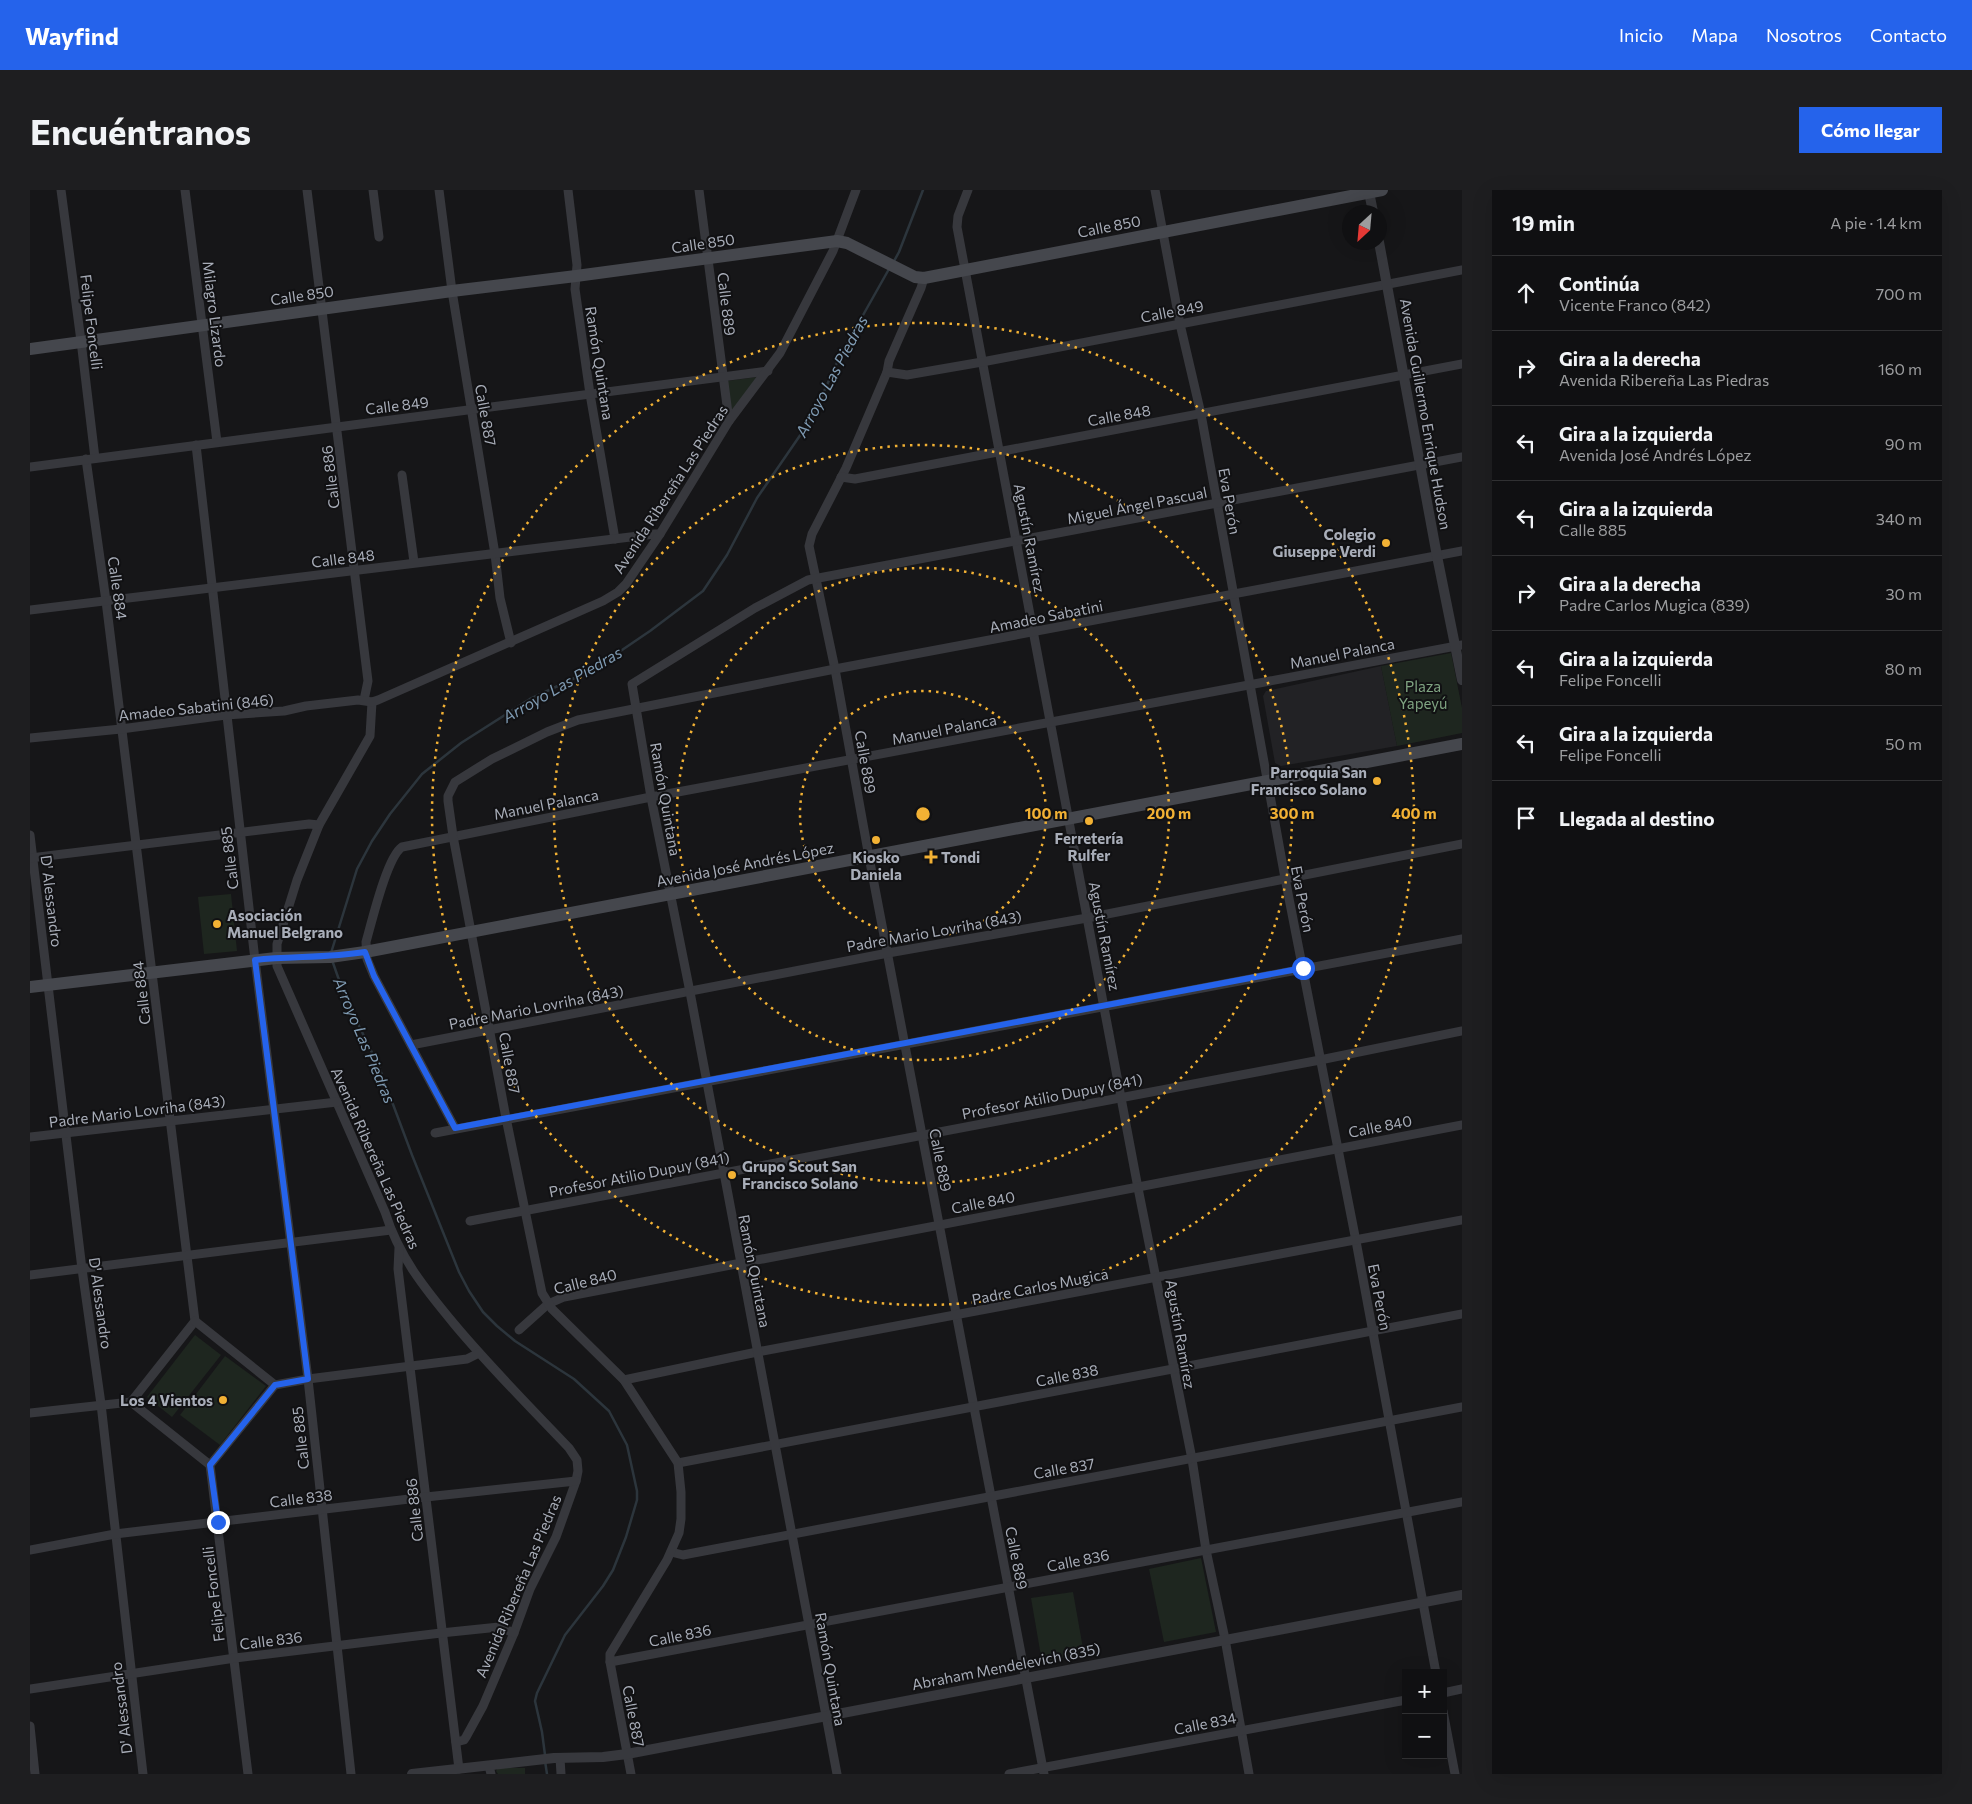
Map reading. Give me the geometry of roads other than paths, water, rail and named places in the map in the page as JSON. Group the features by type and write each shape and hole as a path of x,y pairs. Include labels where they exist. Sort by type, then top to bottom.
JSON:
{"main road":[{"name":"Calle 850","path":"30,349 322,308 837,241 847,243 915,277 924,278 1382,190"},
{"name":"Avenida José Andrés López","path":"30,987 255,960 347,955 365,952 1462,744"}],"street":[{"name":"Felipe Foncelli","path":"61,190 82,342 90,459"},
{"name":"Milagro Lizardo","path":"185,190 217,442"},
{"name":"Calle 886","path":"308,190 368,681 368,701"},
{"path":"373,190 379,237"},
{"name":"Calle 887","path":"439,190 452,291 495,554 500,598 511,643"},
{"name":"Ramón Quintana","path":"568,190 577,265 575,289 590,394 615,539"},
{"name":"Calle 889","path":"699,190 728,421"},
{"name":"Avenida Ribereña Las Piedras","path":"456,1742 464,1740 469,1733 514,1633 530,1589 556,1537 576,1481 578,1465 569,1448 479,1353 421,1284 399,1248 281,976 281,958 277,944 297,880 318,825 367,743 371,730 368,701 388,697 603,601 618,592 633,575 660,534 728,421 780,353 837,241 856,190"},
{"name":"Agustín Ramírez","path":"968,190 956,221 1138,1188 1192,1459 1206,1550 1250,1774"},
{"name":"Eva Perón","path":"1155,190 1180,324 1201,414 1285,878 1356,1241 1435,1669"},
{"path":"1369,191 1372,205"},
{"name":"Avenida Guillermo Enrique Hudson","path":"1380,250 1437,556 1459,645 1462,680"},
{"name":"Calle 849","path":"887,372 907,375 982,362 1462,270"},
{"path":"841,477 887,372 889,361 924,278"},
{"name":"Calle 848","path":"841,477 851,480 1462,364"},
{"name":"Calle 849","path":"30,467 723,377 763,370 768,371"},
{"name":"Calle 885","path":"196,445 255,960 308,1379 351,1774"},
{"name":"Miguel Ángel Pascual","path":"816,578 1462,457"},
{"name":"Calle 884","path":"90,459 121,729 195,1321"},
{"path":"402,475 414,562"},
{"name":"Calle 889","path":"841,477 812,534 810,552 835,669 1043,1771"},
{"name":"Calle 848","path":"30,610 355,571 414,562 660,534"},
{"name":"Amadeo Sabatini","path":"636,709 835,669 1462,551"},
{"name":"Ramón Quintana","path":"816,578 804,582 755,608 632,684 651,798 690,992 837,1774"},
{"name":"Manuel Palanca","path":"365,952 366,942 389,867 396,852 402,847 1459,645"},
{"name":"Amadeo Sabatini (846)","path":"30,738 284,711 306,706 368,701"},
{"name":"Calle 887","path":"548,1304 542,1293 506,1118 453,836 448,796 456,782 461,778 492,759 547,732 578,720 636,709"},
{"path":"32,858 309,824 318,825"},
{"name":"D' Alessandro","path":"30,835 82,1269 101,1404 143,1774"},
{"name":"Padre Mario Lovriha (843)","path":"411,1045 888,953 1087,918 1462,844"},
{"path":"435,1133 506,1118 905,1045 1462,939"},
{"path":"365,952 374,976 455,1128"},
{"name":"Profesor Atilio Dupuy (841)","path":"470,1220 1320,1060 1462,1031"},
{"name":"Padre Mario Lovriha (843)","path":"30,1138 170,1120 337,1102"},
{"name":"Calle 840","path":"519,1330 548,1304 564,1297 1462,1125"},
{"name":"Padre Carlos Mugica","path":"624,1380 757,1352 1462,1220"},
{"path":"30,1275 391,1230"},
{"name":"Calle 886","path":"399,1248 398,1269 459,1769"},
{"path":"548,1304 624,1380 678,1463 681,1492 679,1533 671,1552 613,1647 610,1654 610,1662"},
{"name":"Calle 838","path":"678,1463 774,1443 1462,1314"},
{"path":"131,1402 195,1321 275,1385"},
{"path":"30,1413 131,1402 210,1465 275,1385 466,1359 479,1353"},
{"name":"Calle 837","path":"671,1552 683,1555 1462,1407"},
{"name":"Felipe Foncelli","path":"210,1465 248,1774"},
{"name":"Calle 838","path":"30,1550 115,1534 576,1481"},
{"name":"Calle 836","path":"610,1662 1462,1502"},
{"name":"Abraham Mendelevich (835)","path":"412,1774 459,1769 490,1770 530,1761 627,1754 1462,1594"},
{"name":"Calle 836","path":"30,1689 235,1658 441,1633 499,1627 514,1633"},
{"name":"Calle 887","path":"610,1662 631,1774"},
{"path":"1447,1692 1462,1689"},
{"name":"Calle 834","path":"1009,1774 1043,1771 1241,1730 1402,1701"},
{"path":"1443,1714 1455,1774"},
{"path":"30,1726 35,1774"},
{"path":"557,1758 561,1774"}],"waterway":[{"name":"Arroyo Las Piedras","path":"893,263 923,190"},
{"name":"Arroyo Las Piedras","path":"331,953 357,869 372,841 390,814 422,774 461,743 530,699 594,669 650,631 703,591 727,555 757,498 812,418 840,356 889,269"},
{"name":"Arroyo Las Piedras","path":"332,960 345,997 379,1067 459,1272 469,1291 483,1312 497,1326 515,1341 574,1379 609,1411 627,1445 637,1491 637,1500 626,1537 613,1570 565,1635 537,1693 535,1701 545,1755"},
{"name":"Arroyo Las Piedras","path":"545,1761 547,1774"}],"place":[{"name":"Colegio Giuseppe Verdi","path":"1386,543"},
{"name":"Parroquia San Francisco Solano","path":"1377,781"},
{"name":"Ferretería Rulfer","path":"1089,821"},
{"name":"Kiosko Daniela","path":"876,840"},
{"name":"Tondi","path":"931,857"},
{"name":"Asociación Manuel Belgrano","path":"217,924"},
{"name":"Grupo Scout San Francisco Solano","path":"732,1175"},
{"name":"Los 4 Vientos","path":"223,1400"}],"park label":[{"name":"Plaza Yapeyú","path":"1423,694"}]}
